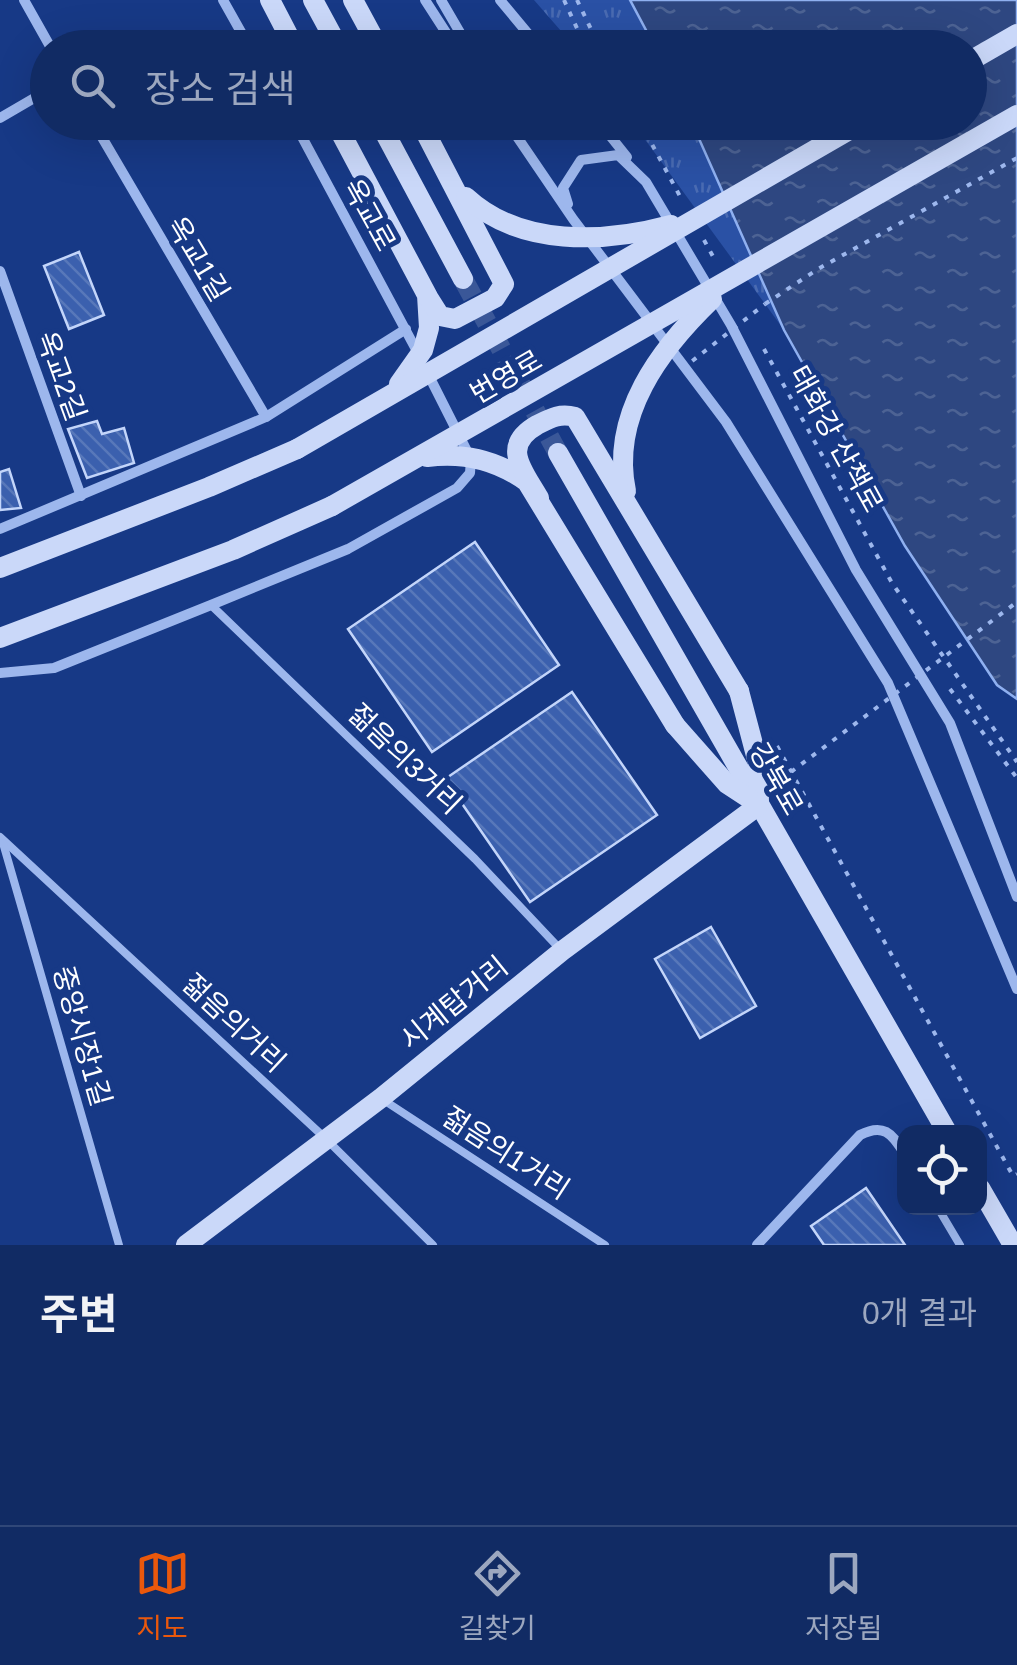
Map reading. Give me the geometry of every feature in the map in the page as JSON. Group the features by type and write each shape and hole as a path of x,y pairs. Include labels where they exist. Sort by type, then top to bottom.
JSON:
{"main road":[{"path":"270,0 286,30"},
{"path":"313,0 329,30"},
{"path":"353,0 369,30"},
{"path":"987,52 1017,34"},
{"name":"번영로","path":"987,132 1017,115"},
{"path":"344,140 426,296 440,316 455,320 495,298 504,284 430,140"},
{"path":"389,140 463,279"},
{"name":"번영로","path":"0,568 297,448 832,140"},
{"name":"번영로","path":"0,638 144,585 332,506 972,140"},
{"path":"452,182 486,214 532,233 554,236 637,232 693,217"},
{"path":"631,508 622,469 623,444 636,400 660,358 728,277"},
{"path":"386,398 410,372 423,350 429,328 426,296"},
{"path":"566,414 582,424 739,691 758,763 759,805 727,784 676,725 519,462 518,440 524,433 566,414"},
{"name":"강북로","path":"558,453 943,1125"},
{"path":"420,458 460,456 498,464 528,482 540,498"},
{"path":"0,552 55,547"},
{"name":"시계탑거리","path":"186,1245 382,1098 562,951 759,805"},
{"path":"987,1200 1013,1245"}],"street":[{"path":"24,0 41,30"},
{"path":"223,0 240,30"},
{"path":"425,0 444,30"},
{"path":"441,0 459,30"},
{"path":"500,0 525,30"},
{"path":"0,118 30,100"},
{"name":"옥교1길","path":"104,140 266,418"},
{"name":"옥교로","path":"211,605 348,549 457,488 470,473 471,459 304,140"},
{"path":"519,140 573,219 726,422 888,682 1017,988"},
{"path":"526,140 573,219"},
{"path":"613,140 646,182 731,324 856,570 950,723 1017,897"},
{"path":"573,219 562,188 581,160 618,156 646,182"},
{"name":"옥교2길","path":"0,271 80,496"},
{"path":"0,529 266,418 406,329"},
{"path":"0,673 54,668 211,605"},
{"path":"757,1245 860,1135 884,1129 897,1142"}],"lane":[{"name":"젊음의3거리","path":"211,605 475,859 562,951"},
{"name":"젊음의거리","path":"1,840 325,1138 433,1245"},
{"name":"중앙시장1길","path":"1,840 119,1245"},
{"name":"젊음의1거리","path":"382,1098 605,1245"},
{"path":"942,1215 960,1245"}],"path":[{"path":"564,0 578,30"},
{"path":"577,0 591,30"},
{"path":"650,140 728,277"},
{"path":"674,374 818,269 1017,158"},
{"path":"742,310 752,327"},
{"name":"태화강 산책로","path":"761,344 892,583 1017,762"},
{"path":"1017,602 791,772 1013,1176 1017,1174"}],"green space":[{"path":"534,0 630,0 646,30 560,30"},
{"path":"645,140 700,140 784,330"}],"water":[{"path":"630,0 1017,0 1017,699 997,685 905,546 784,330 700,140 987,140 987,30 646,30"}],"building":[{"path":"79,252 104,315 69,329 44,266"},
{"path":"97,421 102,434 124,428 134,463 87,478 68,429"},
{"path":"9,469 21,508 0,510 0,472"},
{"path":"475,542 559,665 432,752 348,629"},
{"path":"572,692 657,815 530,902 445,779"},
{"path":"711,927 756,1006 700,1038 655,959"},
{"path":"866,1188 905,1245 824,1245 811,1226"}],"tunnel":[{"path":"463,279 558,453"}]}
